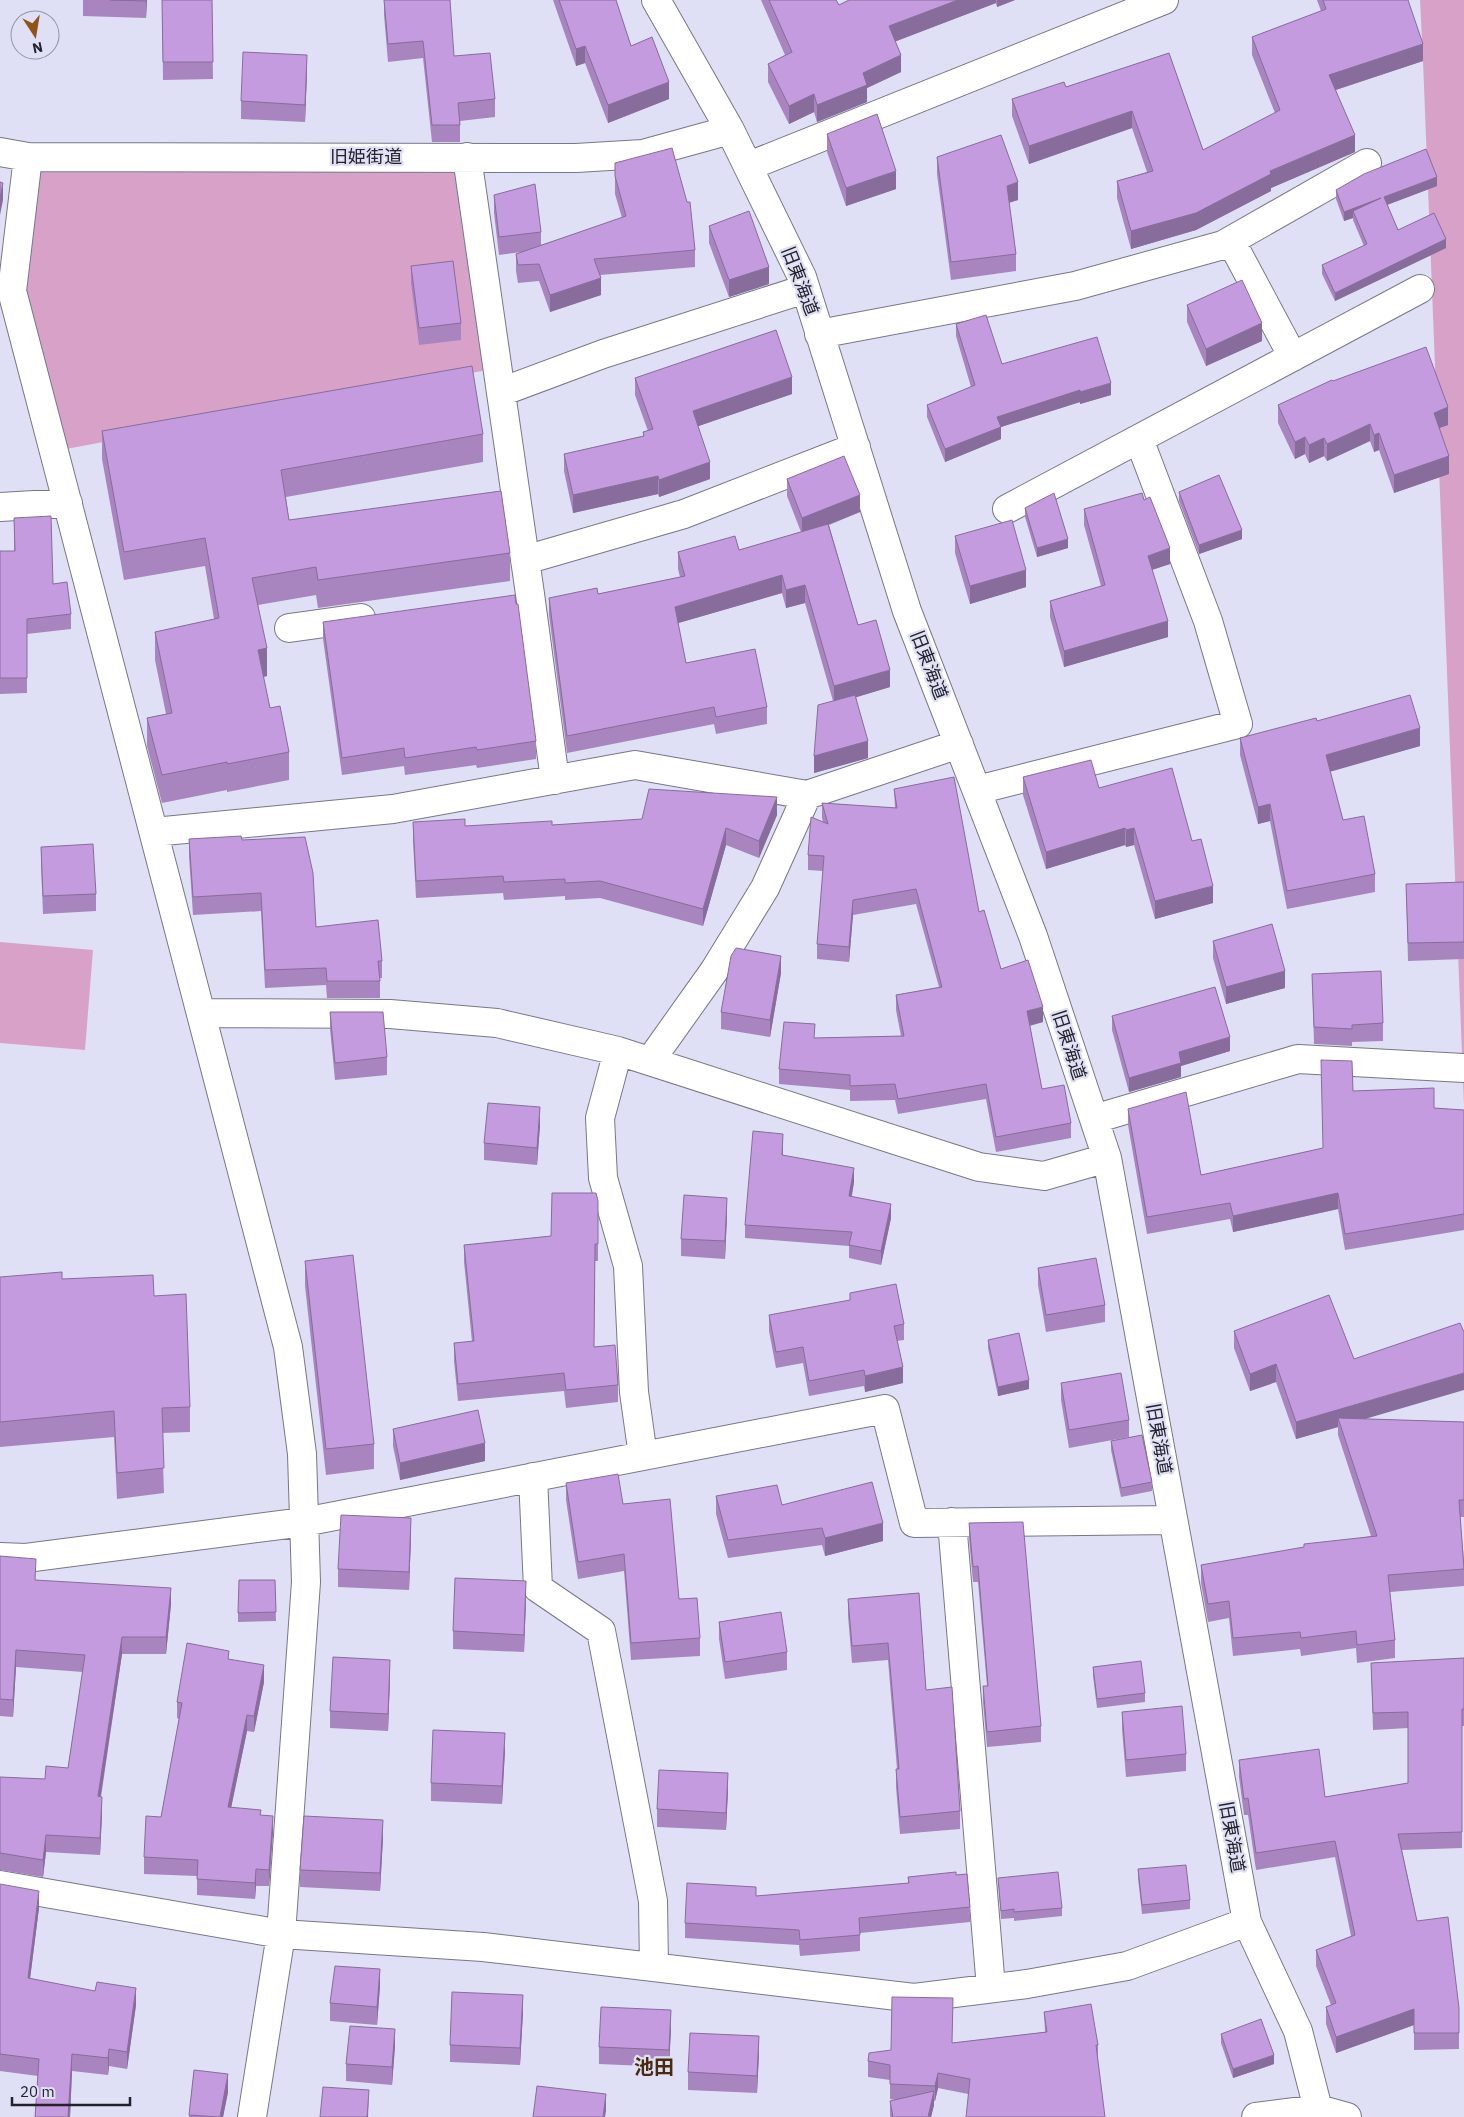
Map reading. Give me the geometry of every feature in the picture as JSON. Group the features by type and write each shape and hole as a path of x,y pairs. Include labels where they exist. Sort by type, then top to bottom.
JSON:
{"street":[{"name":"旧東海道","path":"656,0 730,130 802,277 908,611 1033,936 1107,1158 1247,1922 1337,2115"},
{"path":"748,166 1164,0"},
{"name":"旧姫街道","path":"0,152 28,157 576,158 643,154 730,130"},
{"path":"28,157 12,291 288,1347 302,1454 306,1582 281,1934 252,2117"},
{"path":"467,157 526,560 555,780"},
{"path":"820,334 1075,286 1222,245 1367,163"},
{"path":"1231,241 1293,357"},
{"path":"501,392 603,354 806,289"},
{"path":"1007,509 1420,289"},
{"path":"977,790 1238,724 1208,621 1139,439"},
{"path":"526,560 684,514 856,447"},
{"path":"0,507 68,503"},
{"path":"502,598 530,594"},
{"path":"289,628 386,614"},
{"path":"154,832 393,809 634,765 806,796 959,744"},
{"path":"650,1061 714,971 764,888 806,796"},
{"path":"201,1013 390,1014 497,1022 618,1051 979,1167 1044,1176 1107,1158"},
{"path":"618,1051 600,1118 603,1178 628,1266 634,1392 643,1456"},
{"path":"1094,1119 1298,1059 1464,1068"},
{"path":"0,1557 26,1558 304,1522 885,1409 914,1523 1173,1520"},
{"path":"533,1477 538,1588 601,1631 653,1901 654,1967"},
{"path":"952,1522 991,1988"},
{"path":"0,1885 281,1934 482,1947 914,1998 1027,1984 1127,1966 1247,1922"},
{"path":"1256,2117 1337,2115"}],"shaded area":[{"path":"1420,0 1464,0 1464,1105 1423,61"},
{"path":"28,157 467,157 498,368 66,449 14,295"},
{"path":"0,942 93,950 85,1050 0,1043"}],"building":[{"path":"110,0 146,0 146,1"},
{"path":"162,0 212,0 213,62 163,62"},
{"path":"384,0 450,0 454,56 490,53 495,99 458,103 460,125 432,125 423,41 388,44"},
{"path":"559,0 616,0 631,46 652,37 669,82 608,105 585,46 576,49"},
{"path":"769,0 836,0 839,5 849,0 958,0 889,26 901,55 863,73 867,85 817,105 814,94 789,106 768,64 792,52"},
{"path":"1323,0 1408,0 1423,44 1329,75 1355,135 1270,171 1271,174 1196,213 1131,231 1117,181 1153,171 1132,111 1029,146 1012,99 1064,82 1066,87 1169,53 1203,150 1280,110 1252,37 1326,9"},
{"path":"243,52 307,55 305,105 241,101"},
{"path":"877,114 896,171 846,188 827,134"},
{"path":"1001,135 1018,182 1007,186 1016,254 951,262 937,157"},
{"path":"672,148 687,202 690,202 695,250 594,259 601,278 550,295 539,264 518,265 516,254 626,216 615,176 615,163"},
{"path":"1426,149 1437,177 1384,197 1398,230 1434,213 1446,239 1335,293 1322,265 1367,244 1353,211 1381,198 1344,212 1336,190 1364,174"},
{"path":"0,182 3,183 0,198"},
{"path":"535,184 541,232 499,237 494,195"},
{"path":"749,211 769,267 729,280 709,226"},
{"path":"453,261 461,323 419,328 411,266"},
{"path":"1242,280 1262,323 1206,349 1187,305"},
{"path":"986,315 1002,364 1097,337 1111,383 1080,392 1080,390 997,417 1001,427 945,449 927,405 975,385 956,324"},
{"path":"776,330 792,377 693,411 710,462 659,480 658,476 573,495 564,454 644,436 643,432 653,429 635,378"},
{"path":"1426,347 1448,407 1434,413 1449,456 1394,475 1379,433 1374,435 1370,424 1327,444 1324,438 1309,445 1305,437 1295,442 1278,405 1332,380"},
{"path":"472,366 483,434 281,470 289,520 501,491 510,553 318,580 316,567 252,578 267,648 258,650 270,708 280,706 289,752 162,775 147,718 172,713 155,632 219,618 205,538 124,552 102,431"},
{"path":"844,456 860,495 802,518 787,479"},
{"path":"1219,475 1242,530 1199,545 1179,492"},
{"path":"1054,493 1068,539 1037,548 1025,508"},
{"path":"1142,493 1144,500 1150,497 1170,548 1148,556 1168,621 1064,651 1050,601 1105,585 1084,509"},
{"path":"51,516 53,584 67,582 71,614 27,619 27,678 0,678 0,551 15,551 14,518"},
{"path":"1012,520 1026,570 970,586 955,536"},
{"path":"828,524 858,625 876,620 890,670 834,686 805,585 786,590 782,575 675,607 686,663 755,649 767,707 716,717 714,707 567,736 549,598 597,588 598,594 685,576 678,552 735,536 739,550"},
{"path":"515,595 516,604 518,604 536,741 477,750 476,747 405,758 404,748 342,758 323,622"},
{"path":"855,695 868,741 814,756 818,705"},
{"path":"1410,695 1420,728 1326,755 1343,820 1364,816 1375,874 1287,891 1270,804 1258,807 1240,738 1316,718 1317,721"},
{"path":"1091,760 1099,788 1172,768 1192,841 1201,839 1213,886 1155,901 1134,828 1126,830 1125,828 1046,852 1023,777"},
{"path":"954,777 979,912 984,910 1001,969 1028,960 1043,1007 1027,1011 1042,1089 1064,1085 1071,1123 996,1137 986,1084 898,1099 895,1084 850,1086 850,1075 779,1069 784,1022 815,1024 814,1038 904,1036 896,995 942,987 916,889 853,900 849,947 817,944 824,856 808,855 811,817 828,824 822,803 897,808 894,789"},
{"path":"649,789 777,797 759,841 726,828 703,909 600,881 565,883 565,879 504,882 503,876 416,881 413,822 465,819 465,826 552,821 552,825 642,819"},
{"path":"241,836 242,840 305,837 313,873 316,927 378,920 382,961 378,961 380,981 327,981 326,968 265,970 261,893 193,897 189,839"},
{"path":"93,844 96,894 43,896 41,847"},
{"path":"1464,882 1464,942 1408,943 1406,884"},
{"path":"1272,924 1285,971 1226,987 1213,941"},
{"path":"736,948 781,956 770,1020 721,1012 731,956"},
{"path":"1381,971 1383,1023 1352,1025 1352,1029 1314,1027 1312,974"},
{"path":"1215,987 1230,1037 1179,1052 1181,1063 1129,1078 1112,1016"},
{"path":"330,1012 383,1012 387,1057 335,1063"},
{"path":"1321,1060 1352,1061 1353,1091 1434,1088 1434,1108 1464,1110 1464,1214 1345,1234 1338,1193 1233,1216 1230,1203 1147,1217 1128,1109 1186,1092 1201,1175 1323,1148"},
{"path":"488,1103 540,1107 537,1148 484,1143"},
{"path":"753,1131 783,1134 782,1155 854,1168 849,1196 891,1204 881,1251 849,1245 852,1232 745,1225"},
{"path":"552,1193 596,1193 598,1201 598,1244 595,1244 594,1347 615,1345 618,1385 566,1390 564,1373 458,1384 454,1343 474,1341 464,1245 551,1236"},
{"path":"684,1195 727,1198 725,1241 681,1239"},
{"path":"353,1255 374,1444 326,1449 305,1261"},
{"path":"1096,1258 1105,1305 1046,1315 1038,1268"},
{"path":"62,1272 62,1279 153,1275 154,1296 186,1294 190,1407 162,1408 164,1468 117,1473 114,1411 0,1422 0,1277"},
{"path":"896,1284 904,1324 894,1326 903,1367 865,1376 864,1370 809,1381 803,1347 776,1352 769,1315 850,1300 850,1293"},
{"path":"1329,1295 1354,1359 1460,1323 1464,1332 1464,1373 1296,1422 1276,1364 1250,1374 1234,1331"},
{"path":"1019,1333 1029,1380 998,1387 988,1340"},
{"path":"1121,1373 1129,1420 1069,1430 1061,1383"},
{"path":"478,1410 485,1443 400,1463 393,1429"},
{"path":"1338,1418 1464,1422 1464,1500 1459,1500 1464,1569 1388,1575 1395,1640 1357,1645 1356,1631 1301,1638 1300,1632 1233,1638 1229,1601 1208,1604 1201,1565 1304,1547 1304,1544 1377,1536"},
{"path":"1142,1435 1152,1482 1121,1488 1111,1441"},
{"path":"618,1474 623,1504 670,1499 679,1599 697,1598 700,1638 631,1643 624,1554 578,1562 566,1483"},
{"path":"872,1482 883,1523 825,1538 822,1528 728,1540 716,1496 777,1485 782,1505"},
{"path":"341,1515 411,1518 409,1572 338,1569"},
{"path":"1023,1522 1041,1726 987,1732 983,1686 988,1686 978,1566 973,1567 969,1523"},
{"path":"0,1556 36,1559 35,1580 171,1588 166,1637 122,1637 98,1796 102,1797 100,1838 46,1835 43,1860 0,1853 0,1777 45,1779 46,1766 68,1768 85,1655 16,1650 13,1700 0,1699"},
{"path":"455,1578 526,1581 524,1635 453,1631"},
{"path":"239,1580 275,1580 276,1612 238,1613"},
{"path":"919,1593 926,1690 952,1687 960,1811 900,1817 896,1769 899,1769 888,1643 852,1646 848,1599"},
{"path":"781,1612 787,1652 725,1662 719,1622"},
{"path":"187,1643 229,1651 228,1659 264,1665 254,1716 247,1715 228,1807 261,1810 260,1815 273,1816 269,1870 256,1869 255,1883 197,1879 198,1860 144,1857 146,1816 161,1817 182,1703 177,1702"},
{"path":"333,1657 390,1660 388,1714 330,1711"},
{"path":"1464,1658 1462,1832 1398,1834 1417,1921 1448,1917 1459,2008 1459,2033 1414,2033 1414,2009 1336,2037 1326,2007 1336,2003 1316,1950 1355,1935 1335,1841 1256,1853 1248,1798 1244,1799 1239,1760 1319,1749 1325,1797 1408,1783 1408,1712 1373,1713 1371,1663"},
{"path":"1141,1661 1145,1693 1097,1699 1093,1667"},
{"path":"1182,1706 1186,1754 1126,1760 1122,1712"},
{"path":"433,1730 505,1733 502,1786 431,1783"},
{"path":"659,1770 728,1773 726,1813 657,1809"},
{"path":"304,1816 383,1820 380,1873 300,1870"},
{"path":"1186,1865 1190,1900 1142,1905 1138,1869"},
{"path":"956,1872 956,1875 967,1874 970,1907 859,1918 860,1935 800,1940 799,1930 685,1923 687,1883 756,1887 756,1896 909,1883 908,1877"},
{"path":"1058,1872 1062,1908 1014,1912 1014,1909 1001,1911 998,1878"},
{"path":"0,1884 39,1891 28,1978 95,1991 97,1982 136,1988 127,2052 109,2049 108,2058 72,2054 68,2117 35,2117 39,2059 0,2054"},
{"path":"335,1966 380,1969 377,2007 330,2003"},
{"path":"452,1992 523,1995 520,2048 450,2045"},
{"path":"892,1997 953,1998 952,2043 1047,2032 1044,2012 1091,2004 1098,2045 1096,2045 1105,2117 966,2117 970,2079 938,2073 935,2086 890,2084 890,2065 868,2061 869,2053 891,2050"},
{"path":"601,2007 671,2010 669,2050 599,2047"},
{"path":"1261,2019 1274,2055 1233,2069 1221,2034"},
{"path":"350,2026 395,2029 392,2067 346,2064"},
{"path":"690,2033 759,2036 757,2076 688,2072"},
{"path":"194,2070 228,2074 220,2117 189,2115"},
{"path":"537,2086 606,2094 603,2117 533,2117"},
{"path":"323,2087 369,2090 367,2117 320,2117"},
{"path":"934,2091 928,2117 893,2117 890,2101"}],"district":[{"name":"池田","path":"654,2067"}]}
